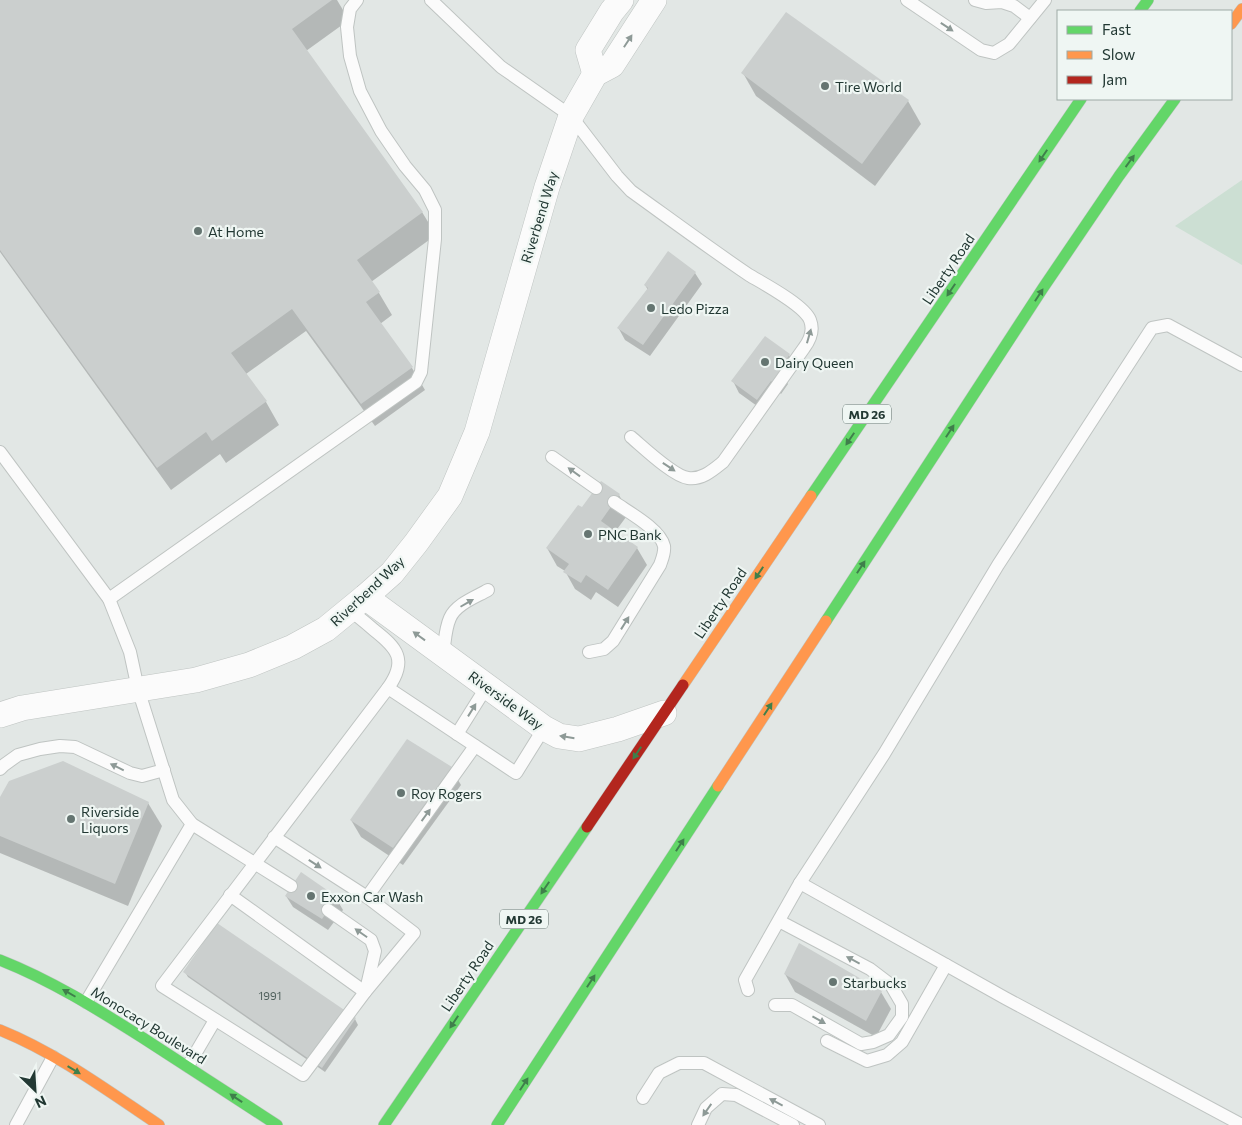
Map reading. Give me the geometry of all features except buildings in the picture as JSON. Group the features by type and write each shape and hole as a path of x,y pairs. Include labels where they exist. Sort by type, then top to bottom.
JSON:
{"main road":[{"path":"1232,23 1242,9"},
{"name":"Liberty Road","path":"384,1125 1080,100"},
{"path":"497,1125 1043,288 1119,176 1174,100"},
{"name":"Monocacy Boulevard","path":"0,960 49,981 86,1002 277,1125"},
{"path":"0,1030 53,1057 159,1125"}],"street":[{"path":"595,74 588,50 621,0"},
{"name":"Riverbend Way","path":"0,715 22,708 196,680 250,665 293,647 326,629 392,572 450,496 474,441 547,187 571,116 595,74 612,66 654,0"},
{"name":"Riverside Way","path":"357,603 443,654 544,728 559,736 579,739 618,729 664,713"}],"lane":[{"path":"109,599 416,382 421,372 435,239 435,210 425,190 405,166 381,131 360,91 350,56 347,27 350,9 357,0"},
{"path":"431,0 501,66 571,116 617,176 631,191 750,275 801,308 810,319 812,331 809,341 723,462 709,474 688,478 679,475 631,437"},
{"path":"907,0 981,50 994,52 1009,44 1045,0"},
{"path":"975,0 986,3 1002,2 1014,6 1030,18"},
{"path":"748,990 745,980 800,883 884,754 998,565 1152,328 1168,325 1242,366"},
{"path":"0,452 109,599 130,652 138,689 173,800 192,824 291,886"},
{"path":"552,457 596,488"},
{"path":"589,652 604,649 613,641 660,565 664,553 664,545 658,534 614,502"},
{"path":"443,654 450,617 458,607 488,590"},
{"path":"274,837 367,897 414,933 365,992 303,1075 162,986 230,895 255,863 274,837 395,678 399,660 394,648 357,603"},
{"path":"457,734 487,686"},
{"path":"388,688 516,773 544,728"},
{"path":"0,769 18,755 40,748 60,746 75,747 130,773 142,776 164,770"},
{"path":"367,897 475,746"},
{"path":"86,1002 192,824"},
{"path":"800,883 1014,1003 1242,1125"},
{"path":"230,895 365,992"},
{"path":"328,910 371,940 375,951 365,992"},
{"path":"775,1005 792,1005 861,1044 873,1042 889,1035 902,1017 902,1004 891,986 870,969 778,921"},
{"path":"827,1041 866,1061 887,1055 902,1042 946,965"},
{"path":"188,1066 215,1020"},
{"path":"16,1125 53,1057"},
{"path":"643,1098 659,1073 679,1063 704,1063 819,1125"},
{"path":"698,1125 706,1108 722,1094 736,1095 793,1125"}],"green space":[{"path":"1242,180 1242,265 1175,226"}],"traffic: fast":[{"path":"1141,10 1148,0"},
{"path":"811,496 1080,100"},
{"path":"826,621 1043,288 1119,176 1174,100"},
{"path":"497,1125 718,786"},
{"path":"384,1125 587,827"},
{"path":"0,960 56,986 91,1006 277,1125"}],"traffic: slow":[{"path":"1232,23 1242,9"},
{"path":"683,685 811,496"},
{"path":"718,786 826,621"},
{"path":"0,1030 62,1061 159,1125"}],"traffic: jam":[{"path":"587,827 683,685"}],"place":[{"name":"Tire World","path":"825,86"},
{"name":"At Home","path":"198,231"},
{"name":"Ledo Pizza","path":"651,308"},
{"name":"Dairy Queen","path":"765,362"},
{"name":"PNC Bank","path":"588,534"},
{"name":"Roy Rogers","path":"401,793"},
{"name":"Riverside Liquors","path":"71,819"},
{"name":"Exxon Car Wash","path":"311,896"},
{"name":"Starbucks","path":"833,982"}]}
